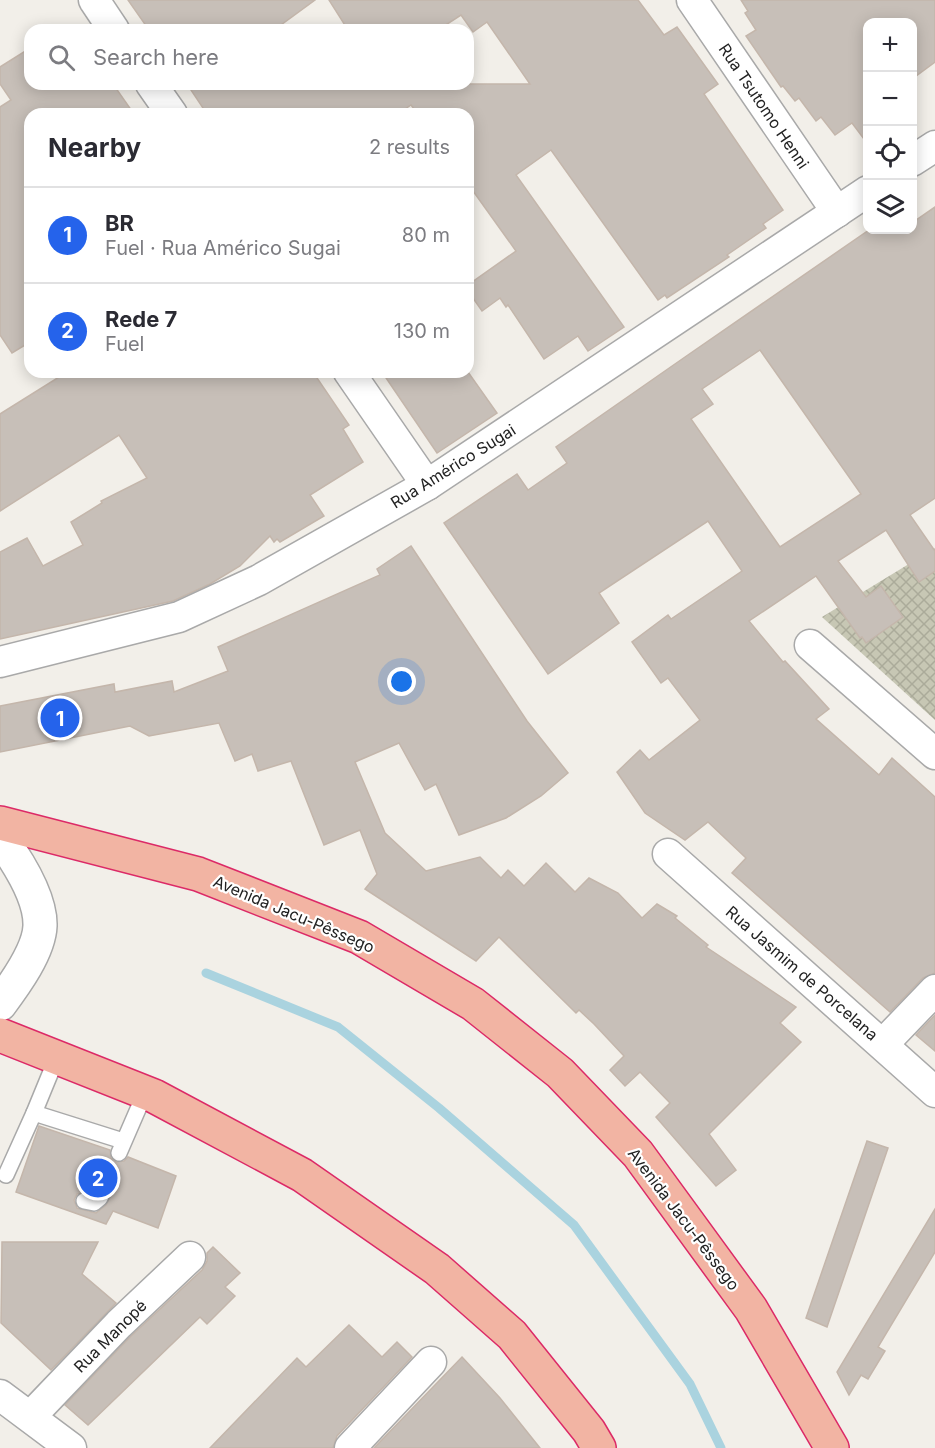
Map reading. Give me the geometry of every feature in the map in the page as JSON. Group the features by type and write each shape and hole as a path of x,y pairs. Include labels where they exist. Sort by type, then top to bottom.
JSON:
{"highway":[{"name":"Avenida Jacu-Pêssego","path":"0,823 198,874 359,937 473,1004 560,1073 638,1155 751,1309 832,1448"},
{"path":"0,1035 145,1093 302,1175 437,1269 512,1335 589,1431 599,1448"}],"street":[{"path":"94,0 110,24"},
{"name":"Rua Tsutomo Henni","path":"692,0 837,212"},
{"path":"156,90 168,108"},
{"path":"917,158 935,146"},
{"name":"Rua Américo Sugai","path":"0,662 178,617 258,580 427,485 863,194"},
{"path":"353,378 427,485"},
{"path":"810,645 935,754"},
{"path":"0,837 24,873 32,892 40,926 28,962 0,1004"},
{"name":"Rua Jasmim de Porcelana","path":"668,854 935,1092"},
{"path":"883,1044 935,990"},
{"name":"Rua Manopé","path":"31,1416 119,1324 190,1257"},
{"path":"350,1448 431,1362"},
{"path":"0,1395 71,1448"}],"lane":[{"path":"9,1176 57,1058"},
{"path":"34,1113 121,1147 145,1093"},
{"path":"84,1201 93,1203 100,1198 103,1192"}],"shaded area":[{"path":"935,548 935,720 822,617"}],"building":[{"path":"128,0 315,0 282,24 145,24"},
{"path":"329,0 638,0 664,35 677,27 718,84 704,94 783,210 763,224 766,228 727,255 729,257 667,298 665,295 658,300 551,150 516,175 624,327 588,351 578,336 544,359 508,305 506,307 500,298 482,311 474,300 474,281 516,251 474,192 474,108 413,108 411,105 407,108 203,108 191,90 474,90 474,84 530,84 487,22 474,31 474,24 467,24 461,15 447,24 344,24"},
{"path":"741,0 935,0 935,62 917,75 917,18 863,18 863,138 852,123 835,135 821,117 816,121 799,98 795,101 783,86 781,87 746,36 756,30 745,13 748,11"},
{"path":"24,52 24,90 117,90 130,108 24,108 24,346 12,353 0,335 0,107 11,100 0,84 0,67"},
{"path":"935,207 935,498 910,515 935,551 935,571 919,582 886,530 838,561 866,597 881,586 903,617 866,643 862,637 860,638 816,576 749,621 783,662 785,661 829,709 816,719 879,775 892,758 935,797 935,973 923,978 890,1012 732,873 746,858 708,822 685,840 645,813 617,772 640,750 649,760 700,720 668,678 661,683 632,642 668,615 671,619 742,571 708,521 599,593 619,623 548,674 444,523 517,474 528,490 567,463 556,447 863,234 917,234 917,220","holes":["760,350 861,494 780,547 691,419 713,404 702,389"]},
{"path":"57,378 317,378 349,425 343,429 363,462 310,495 324,516 280,542 277,539 274,542 270,536 240,566 210,584 173,601 0,639 0,552 27,538 43,566 83,545 71,522 102,503 101,501 147,478 119,435 0,511 0,414"},
{"path":"386,378 472,378 497,413 437,453"},
{"path":"411,546 527,721 568,773 541,796 506,818 459,835 436,784 425,790 399,743 355,762 385,833 426,871 480,857 501,878 508,870 524,886 546,863 575,892 589,878 618,893 642,918 657,904 677,916 675,918 708,945 706,947 796,1007 780,1023 801,1042 709,1134 736,1170 716,1186 656,1117 670,1103 640,1072 625,1086 610,1070 624,1056 594,1024 579,1010 576,1013 499,937 476,961 365,889 377,874 360,830 324,845 291,761 258,771 252,754 235,761 219,723 149,736 130,726 0,752 0,706 114,684 115,692 172,681 174,692 228,671 218,647 380,575 377,569"},
{"path":"935,1015 935,1051 916,1035"},
{"path":"39,1126 110,1150 111,1158 116,1162 124,1161 128,1157 176,1176 158,1228 113,1211 106,1224 16,1192","holes":["102,1182 108,1184 113,1191 106,1205 96,1213 77,1208 74,1200 77,1194 91,1193"]},
{"path":"867,1141 888,1148 827,1327 806,1318"},
{"path":"935,1209 935,1252 878,1347 885,1351 868,1379 861,1375 849,1395 837,1372"},
{"path":"2,1242 98,1242 82,1274 116,1303 51,1370 1,1323"},
{"path":"213,1247 240,1273 225,1287 235,1296 207,1324 200,1317 88,1425 65,1405 131,1336 202,1270 207,1261 207,1253"},
{"path":"349,1325 382,1357 397,1342 412,1357 337,1436 333,1448 210,1448 297,1358 306,1367"},
{"path":"462,1357 500,1398 540,1448 374,1448"}],"waterway":[{"path":"206,973 338,1027 439,1108 574,1225 690,1384 721,1448"}],"place":[{"name":"BR","path":"60,718"},
{"name":"Rede 7","path":"98,1178"}]}
